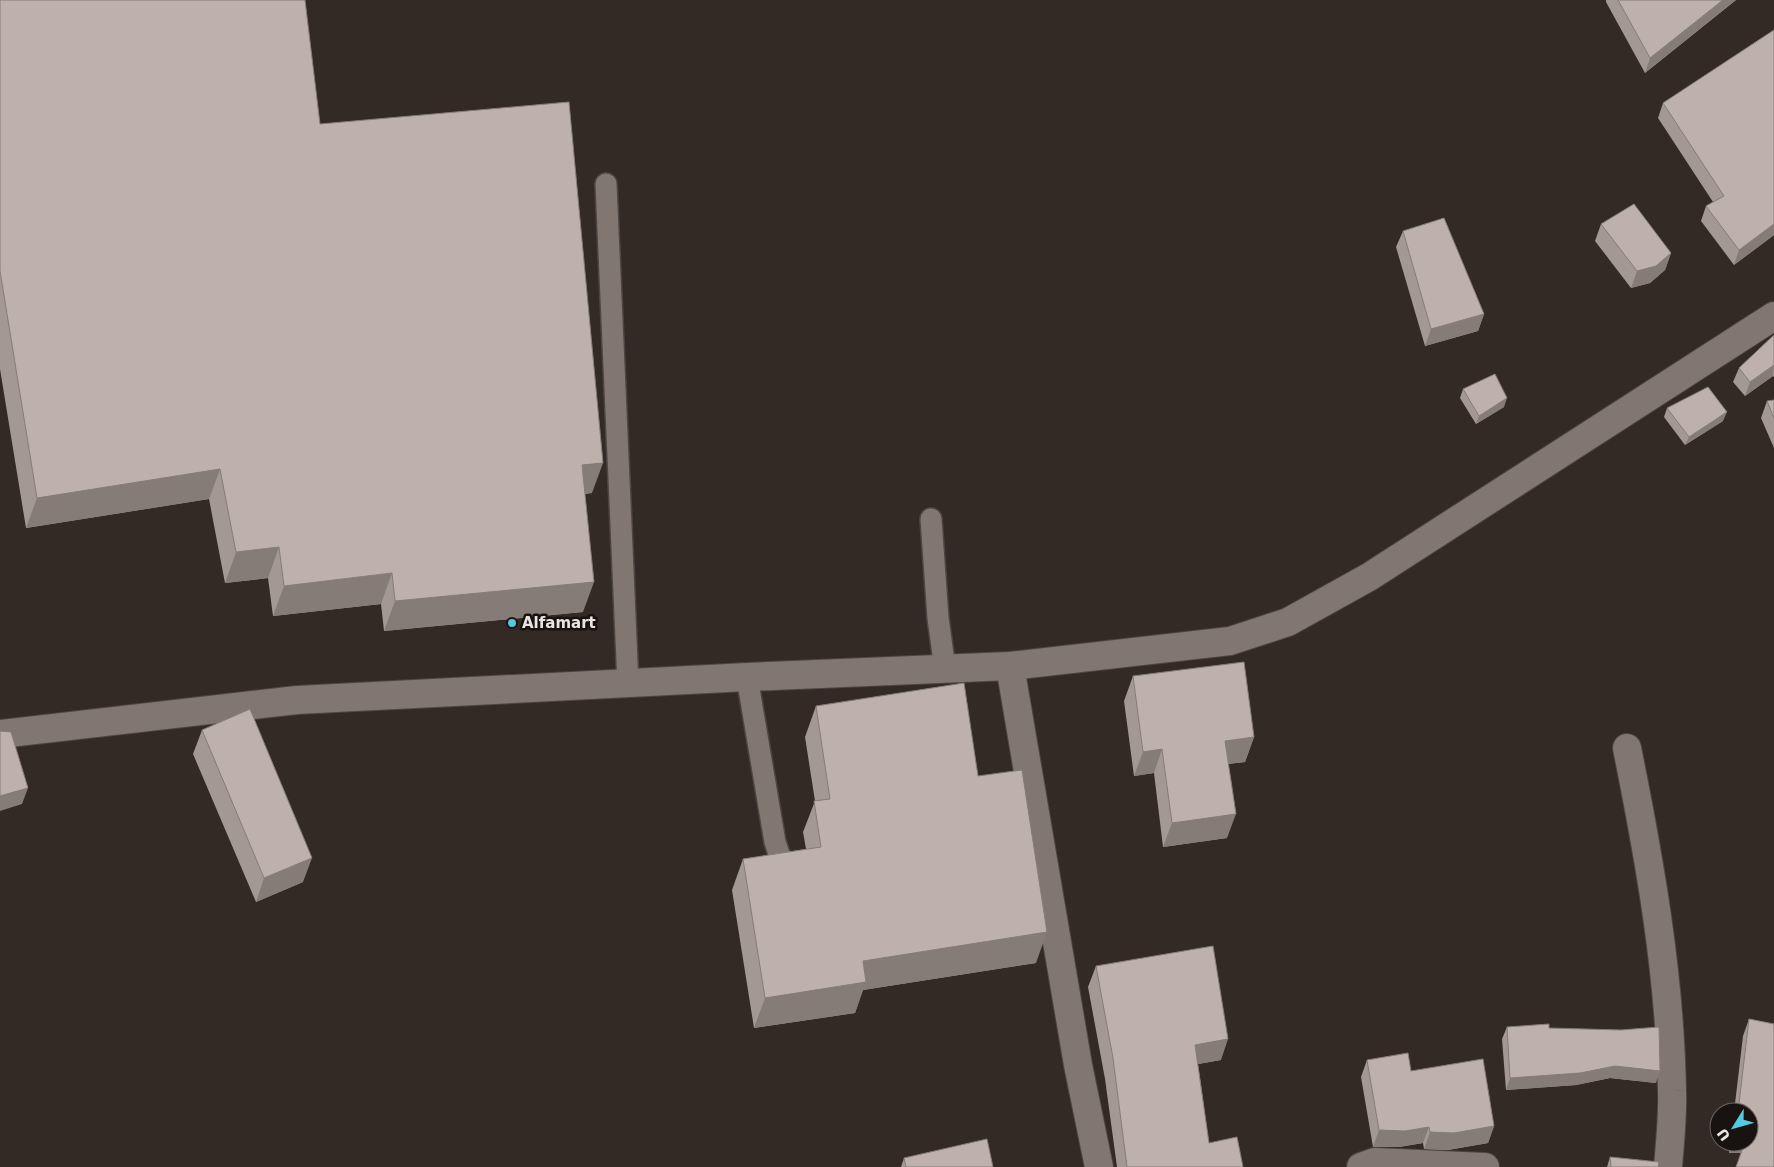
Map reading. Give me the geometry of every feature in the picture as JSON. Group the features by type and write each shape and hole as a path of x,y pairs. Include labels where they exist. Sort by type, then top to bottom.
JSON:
{"main road":[{"path":"0,734 297,700 747,677 1010,666 1230,641 1288,622 1369,578 1774,316"},
{"path":"1010,666 1078,1065 1099,1167"},
{"path":"1627,748 1645,838 1664,964 1669,1013 1672,1093 1668,1167"},
{"path":"1361,1167 1374,1162 1485,1167"}],"lane":[{"path":"606,184 628,684"},
{"path":"932,519 938,618 945,669"},
{"path":"747,677 775,842 780,857"}],"building":[{"path":"0,0 305,0 320,124 569,102 603,463 582,465 594,582 395,601 392,573 284,586 279,547 236,552 220,469 37,498 0,271"},
{"path":"1618,0 1723,0 1650,58"},
{"path":"1774,30 1774,224 1739,250 1706,206 1724,196 1663,103"},
{"path":"1634,204 1671,253 1656,266 1637,271 1601,224"},
{"path":"1444,218 1484,314 1431,329 1403,231"},
{"path":"1774,335 1774,365 1750,382 1739,368"},
{"path":"1495,374 1507,398 1479,416 1463,389"},
{"path":"1708,387 1727,412 1689,437 1667,408"},
{"path":"1774,400 1774,418 1767,401"},
{"path":"1244,662 1254,737 1225,741 1236,814 1172,823 1162,749 1143,752 1133,676"},
{"path":"964,683 978,776 1022,770 1047,932 863,961 866,982 765,998 743,859 821,847 814,801 830,799 816,706"},
{"path":"250,709 312,858 264,878 202,730"},
{"path":"0,731 11,732 28,788 0,796"},
{"path":"1213,946 1228,1039 1195,1045 1209,1143 1237,1137 1243,1167 1127,1167 1113,1058 1096,966"},
{"path":"1749,1019 1774,1024 1774,1167 1736,1167 1741,1152 1759,1152 1759,1102 1739,1102"},
{"path":"1549,1024 1549,1028 1621,1030 1659,1027 1660,1071 1615,1066 1580,1073 1510,1078 1507,1027"},
{"path":"1408,1053 1411,1071 1483,1059 1494,1126 1454,1133 1430,1132 1429,1127 1405,1131 1379,1130 1367,1060"},
{"path":"987,1139 993,1167 906,1167 904,1158"},
{"path":"1610,1157 1659,1162 1658,1167 1611,1167"}],"place":[{"name":"Alfamart","path":"512,623"}]}
